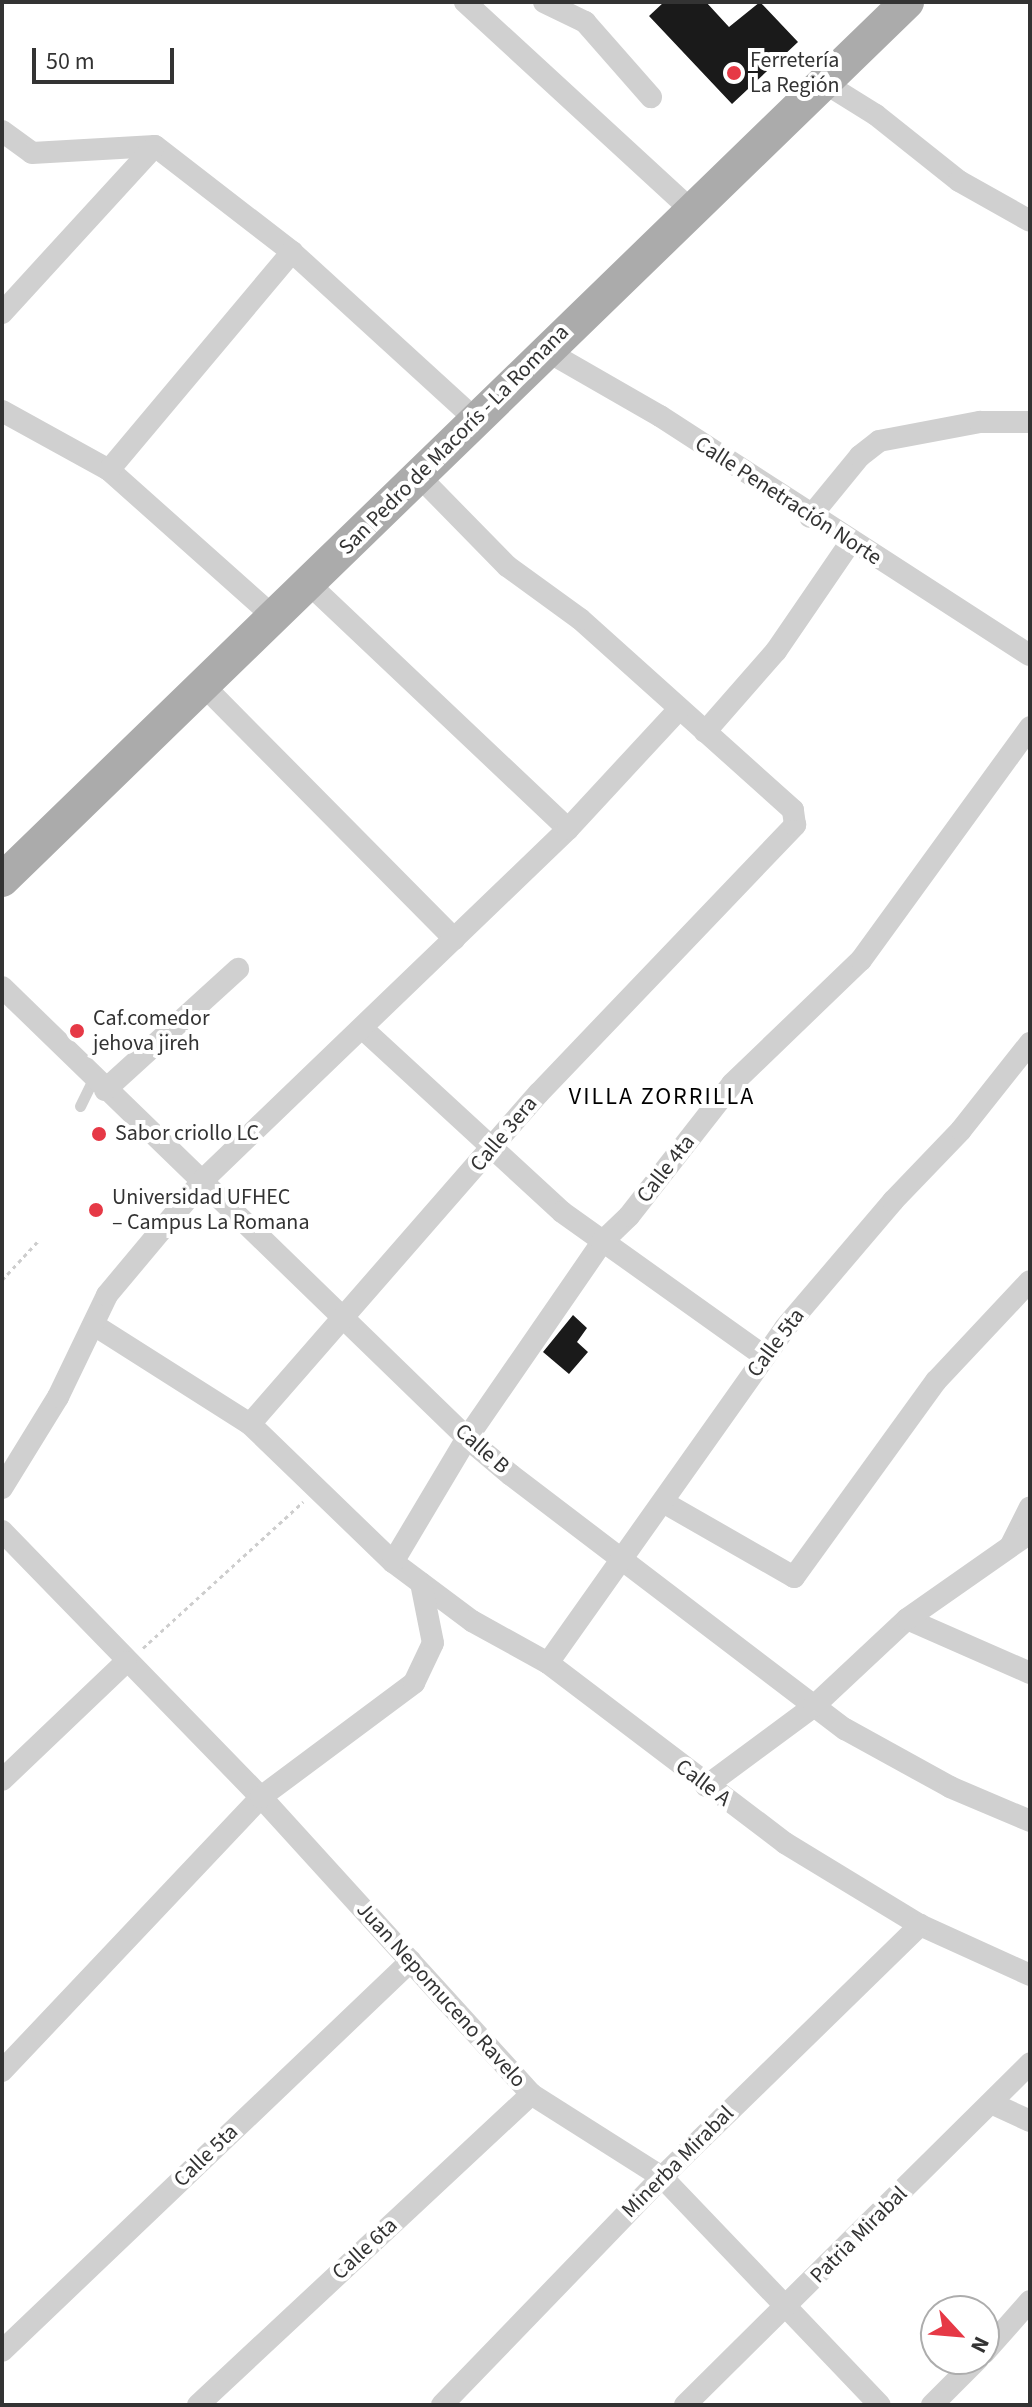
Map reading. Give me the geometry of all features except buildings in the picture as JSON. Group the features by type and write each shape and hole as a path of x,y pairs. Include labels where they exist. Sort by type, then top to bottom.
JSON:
{"main road":[{"name":"San Pedro de Macorís - La Romana","path":"2,880 275,618 690,209 907,2"}],"street":[{"path":"465,2 690,209"},
{"path":"544,2 585,22 651,97"},
{"path":"823,82 876,115 959,181 1030,221"},
{"path":"2,131 32,153 155,146 292,252 475,419"},
{"path":"2,313 155,146"},
{"path":"109,470 292,252"},
{"name":"Calle Penetración Norte","path":"545,350 660,416 850,543 1030,655"},
{"path":"2,411 109,470 275,618"},
{"path":"810,517 860,456 879,441 980,422 1030,422"},
{"path":"419,476 507,566 580,619 705,732 776,651 850,543"},
{"path":"308,583 568,829"},
{"path":"204,686 454,939"},
{"path":"2,1488 94,1325 107,1295 203,1180 568,829 679,709"},
{"name":"Calle 4ta","path":"393,1562 467,1438 602,1242 629,1216 732,1084 861,960 1030,727"},
{"name":"Calle 3era","path":"250,1424 492,1148 792,831 796,817 705,732"},
{"path":"99,1084 238,969"},
{"name":"Calle B","path":"2,987 99,1084 346,1316 467,1438 814,1706 950,1787 1030,1821"},
{"path":"362,1028 492,1148 602,1242 765,1357"},
{"name":"Calle 5ta","path":"548,1663 765,1357 1030,1043"},
{"path":"663,1502 786,1576 801,1573 936,1381 1030,1281"},
{"name":"Calle A","path":"94,1325 250,1424 315,1492 393,1562 472,1621 548,1663 706,1786 838,1877 920,1925 1030,1975"},
{"path":"706,1786 814,1706 907,1619 1021,1540 1030,1507"},
{"name":"Juan Nepomuceno Ravelo","path":"2,1531 126,1662 261,1797 531,2094 662,2177 880,2405"},
{"path":"2,2071 261,1797 414,1683 433,1643 421,1583"},
{"path":"907,1619 1030,1673"},
{"path":"2,1780 126,1662"},
{"name":"Minerba Mirabal","path":"442,2405 662,2177 920,1925"},
{"name":"Calle 5ta","path":"2,2351 411,1961"},
{"name":"Patria Mirabal","path":"685,2405 1030,2063"},
{"name":"Calle 6ta","path":"198,2405 531,2094"},
{"path":"991,2103 1030,2121"},
{"path":"1000,2335 1030,2301"},
{"path":"932,2405 962,2375"}],"lane":[{"path":"80,1106 99,1084"}],"path":[{"path":"2,1280 39,1240"},
{"path":"126,1662 315,1492"}],"place":[{"name":"Ferretería La Región","path":"734,73"},
{"name":"Caf.comedor jehova jireh","path":"77,1031"},
{"name":"Sabor criollo LC","path":"99,1134"},
{"name":"Universidad UFHEC – Campus La Romana","path":"96,1210"}],"district":[{"name":"VILLA ZORRILLA","path":"662,1097"}]}
